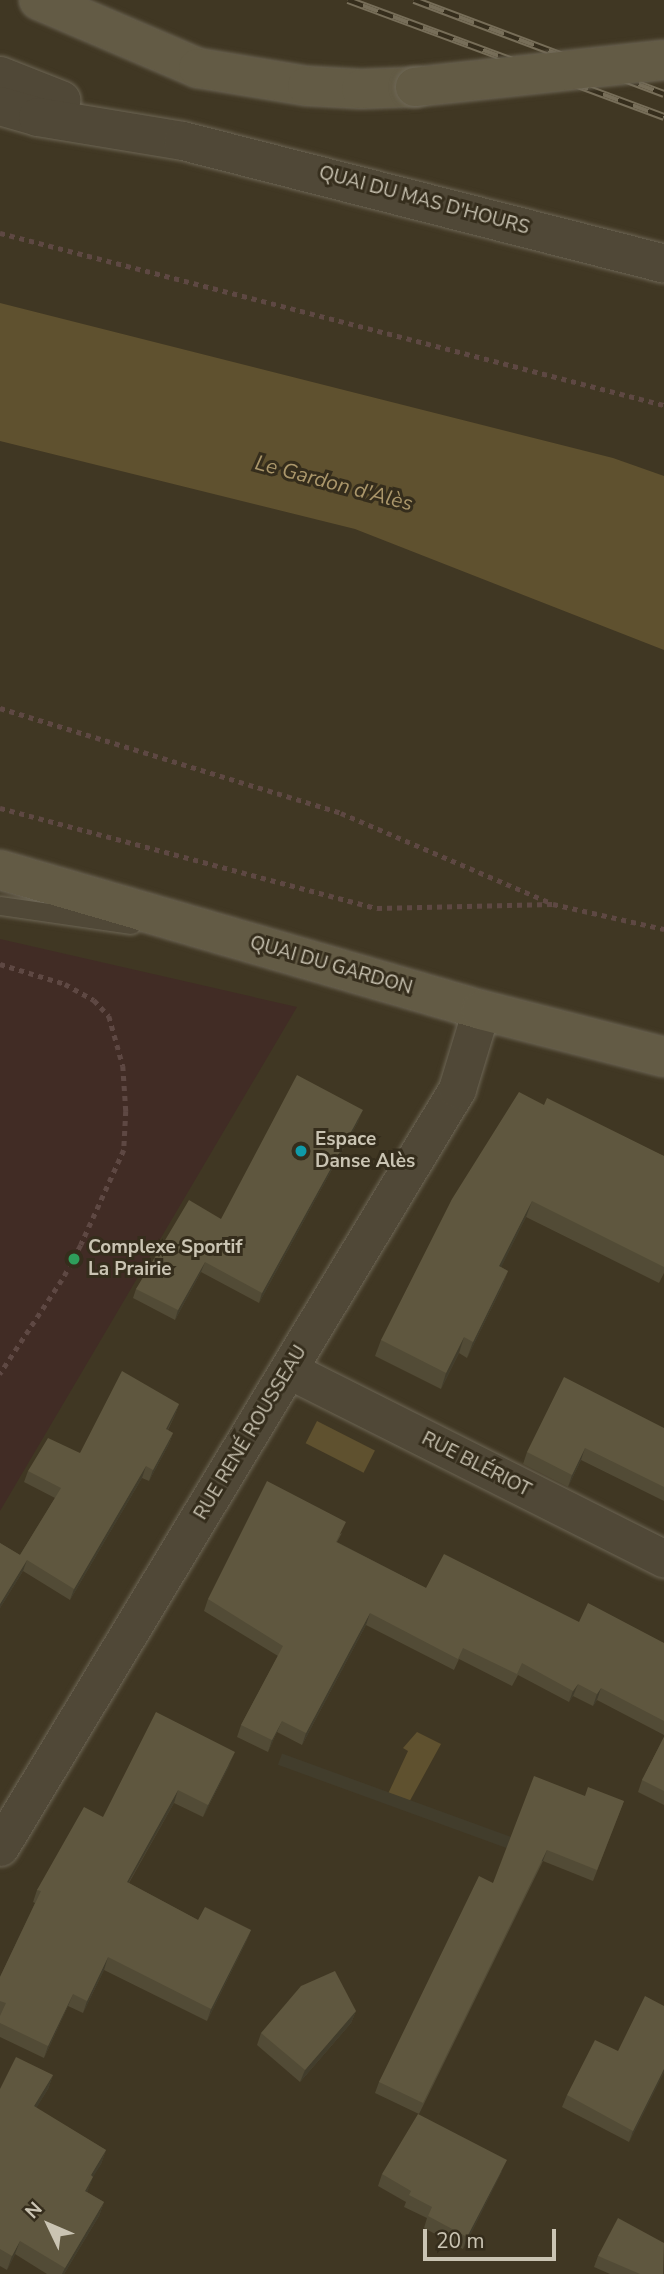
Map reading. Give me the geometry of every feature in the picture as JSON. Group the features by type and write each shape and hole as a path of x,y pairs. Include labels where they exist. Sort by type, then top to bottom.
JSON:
{"main road":[{"path":"39,0 198,68 307,86 361,89 415,87 664,60"},
{"name":"QUAI DU GARDON","path":"0,870 481,1010 664,1057"}],"street":[{"name":"QUAI DU MAS D'HOURS","path":"0,76 183,141"},
{"name":"QUAI DU MAS D'HOURS","path":"0,106 38,117 183,141 664,264"},
{"name":"RUE RENÉ ROUSSEAU","path":"0,1847 457,1089 481,1010"},
{"name":"RUE BLÉRIOT","path":"289,1370 664,1559"}],"lane":[{"path":"0,906 246,941"}],"path":[{"path":"0,233 664,405"},
{"path":"0,708 341,813 553,904 664,929"},
{"path":"0,808 377,908 553,904"},
{"path":"0,964 65,984 94,1000 109,1016 122,1066 126,1111 124,1150 81,1245 62,1280 0,1374"}],"shaded area":[{"name":"Complexe Sportif La Prairie","path":"0,939 297,1007 0,1511"}],"water":[{"name":"Le Gardon d'Alès","path":"0,303 613,458 664,476 664,650 355,529 0,441"},
{"path":"317,1421 375,1451 364,1473 306,1443"},
{"path":"417,1732 441,1744 407,1806 387,1796 408,1751 403,1748"}],"building":[{"path":"297,1075 363,1110 262,1293 205,1262 178,1310 136,1289 189,1200 221,1219"},
{"path":"519,1092 544,1105 547,1098 664,1156 664,1267 532,1201 499,1266 508,1271 473,1342 464,1337 446,1373 381,1340 452,1199"},
{"path":"122,1371 179,1404 166,1429 173,1433 153,1470 146,1466 74,1589 27,1560 0,1604 0,1543 20,1555 61,1488 28,1471 48,1438 80,1453"},
{"path":"564,1377 664,1428 664,1487 585,1448 572,1475 527,1452"},
{"path":"267,1481 346,1522 336,1542 426,1588 444,1554 579,1622 588,1603 664,1643 664,1721 601,1688 597,1694 578,1684 573,1691 522,1663 517,1674 463,1648 458,1659 370,1613 306,1733 282,1721 272,1740 241,1725 283,1646 208,1599"},
{"path":"156,1712 235,1752 208,1805 178,1790 127,1882 198,1920 205,1907 251,1930 211,2009 108,1957 87,2001 73,1994 48,2046 0,2023 6,2003 0,2001 0,1977 41,1891 37,1890 84,1807 103,1817"},
{"path":"664,1737 664,1791 642,1780"},
{"path":"534,1776 585,1796 588,1787 624,1801 597,1870 547,1850 423,2103 379,2082 479,1876 493,1883"},
{"path":"335,1971 356,2011 305,2070 261,2033 301,1986"},
{"path":"645,1996 664,2006 664,2069 633,2131 567,2095 595,2040 618,2051"},
{"path":"16,2057 53,2075 34,2106 106,2150 85,2191 104,2202 65,2268 20,2241 12,2256 0,2249 0,2089"},
{"path":"418,2114 507,2160 467,2237 428,2216 432,2207 409,2195 411,2191 382,2174"},
{"path":"618,2218 664,2243 663,2274 640,2274 598,2256"}],"railway":[{"path":"348,0 664,117"},
{"path":"414,0 664,94"}],"place":[{"name":"Espace Danse Alès","path":"301,1151"},
{"name":"Complexe Sportif La Prairie","path":"74,1259"}]}
